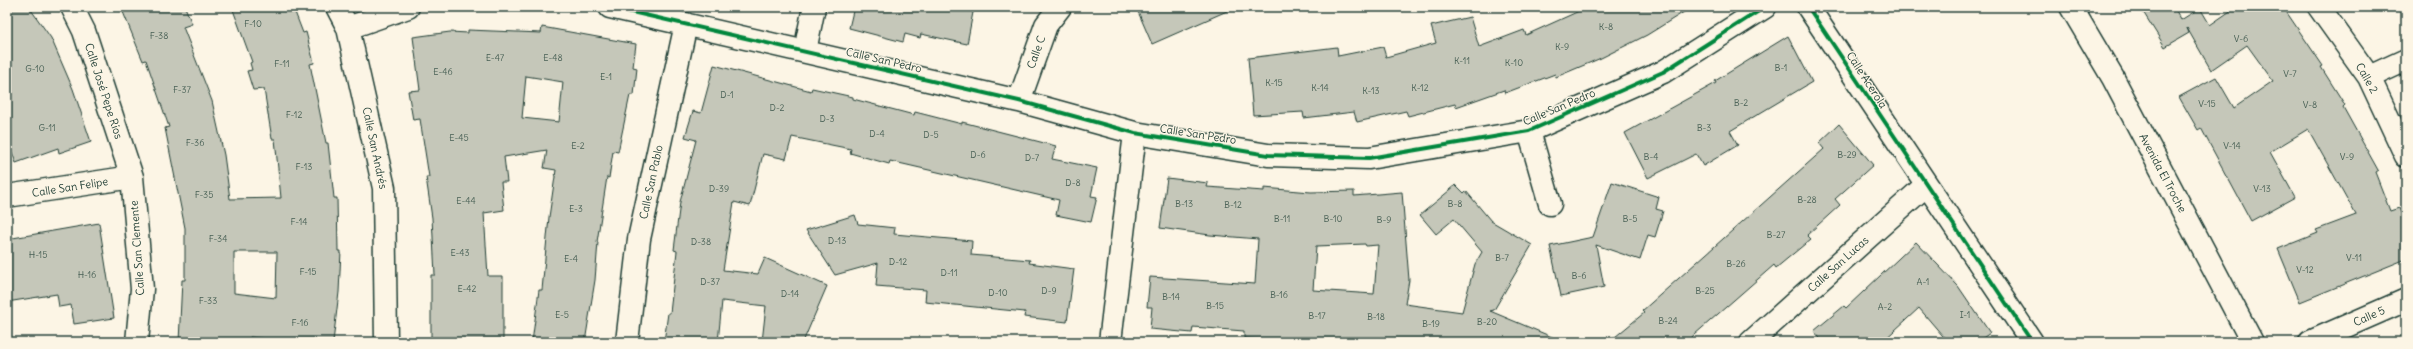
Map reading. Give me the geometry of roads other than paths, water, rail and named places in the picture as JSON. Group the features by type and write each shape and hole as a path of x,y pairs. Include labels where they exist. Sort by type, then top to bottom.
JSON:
{"street":[{"name":"Calle José Pepe Ríos","path":"72,7 84,32 132,177"},
{"name":"Calle San Andrés","path":"337,7 348,28 384,188 386,342"},
{"path":"348,28 408,7"},
{"name":"Calle San Pedro","path":"610,7 1018,101 1135,133 1268,155 1369,158 1529,131 1663,72 1765,7"},
{"path":"805,51 814,7"},
{"name":"Calle C","path":"1018,101 1046,25 1060,7"},
{"name":"Calle Acerola","path":"1808,7 1925,186 2032,342"},
{"name":"Avenida El Troche","path":"2071,7 2113,78 2252,342"},
{"name":"Calle 2","path":"2319,7 2369,77 2406,156"},
{"name":"Calle San Pablo","path":"627,342 638,239 686,24"},
{"path":"2369,77 2406,60"},
{"path":"1529,131 1550,204"},
{"path":"1110,342 1135,133"},
{"name":"Calle San Felipe","path":"7,196 132,177"},
{"name":"Calle San Clemente","path":"132,177 142,289 137,342"},
{"name":"Calle San Lucas","path":"1751,342 1925,186"},
{"name":"Calle 5","path":"2310,342 2406,300"}]}
